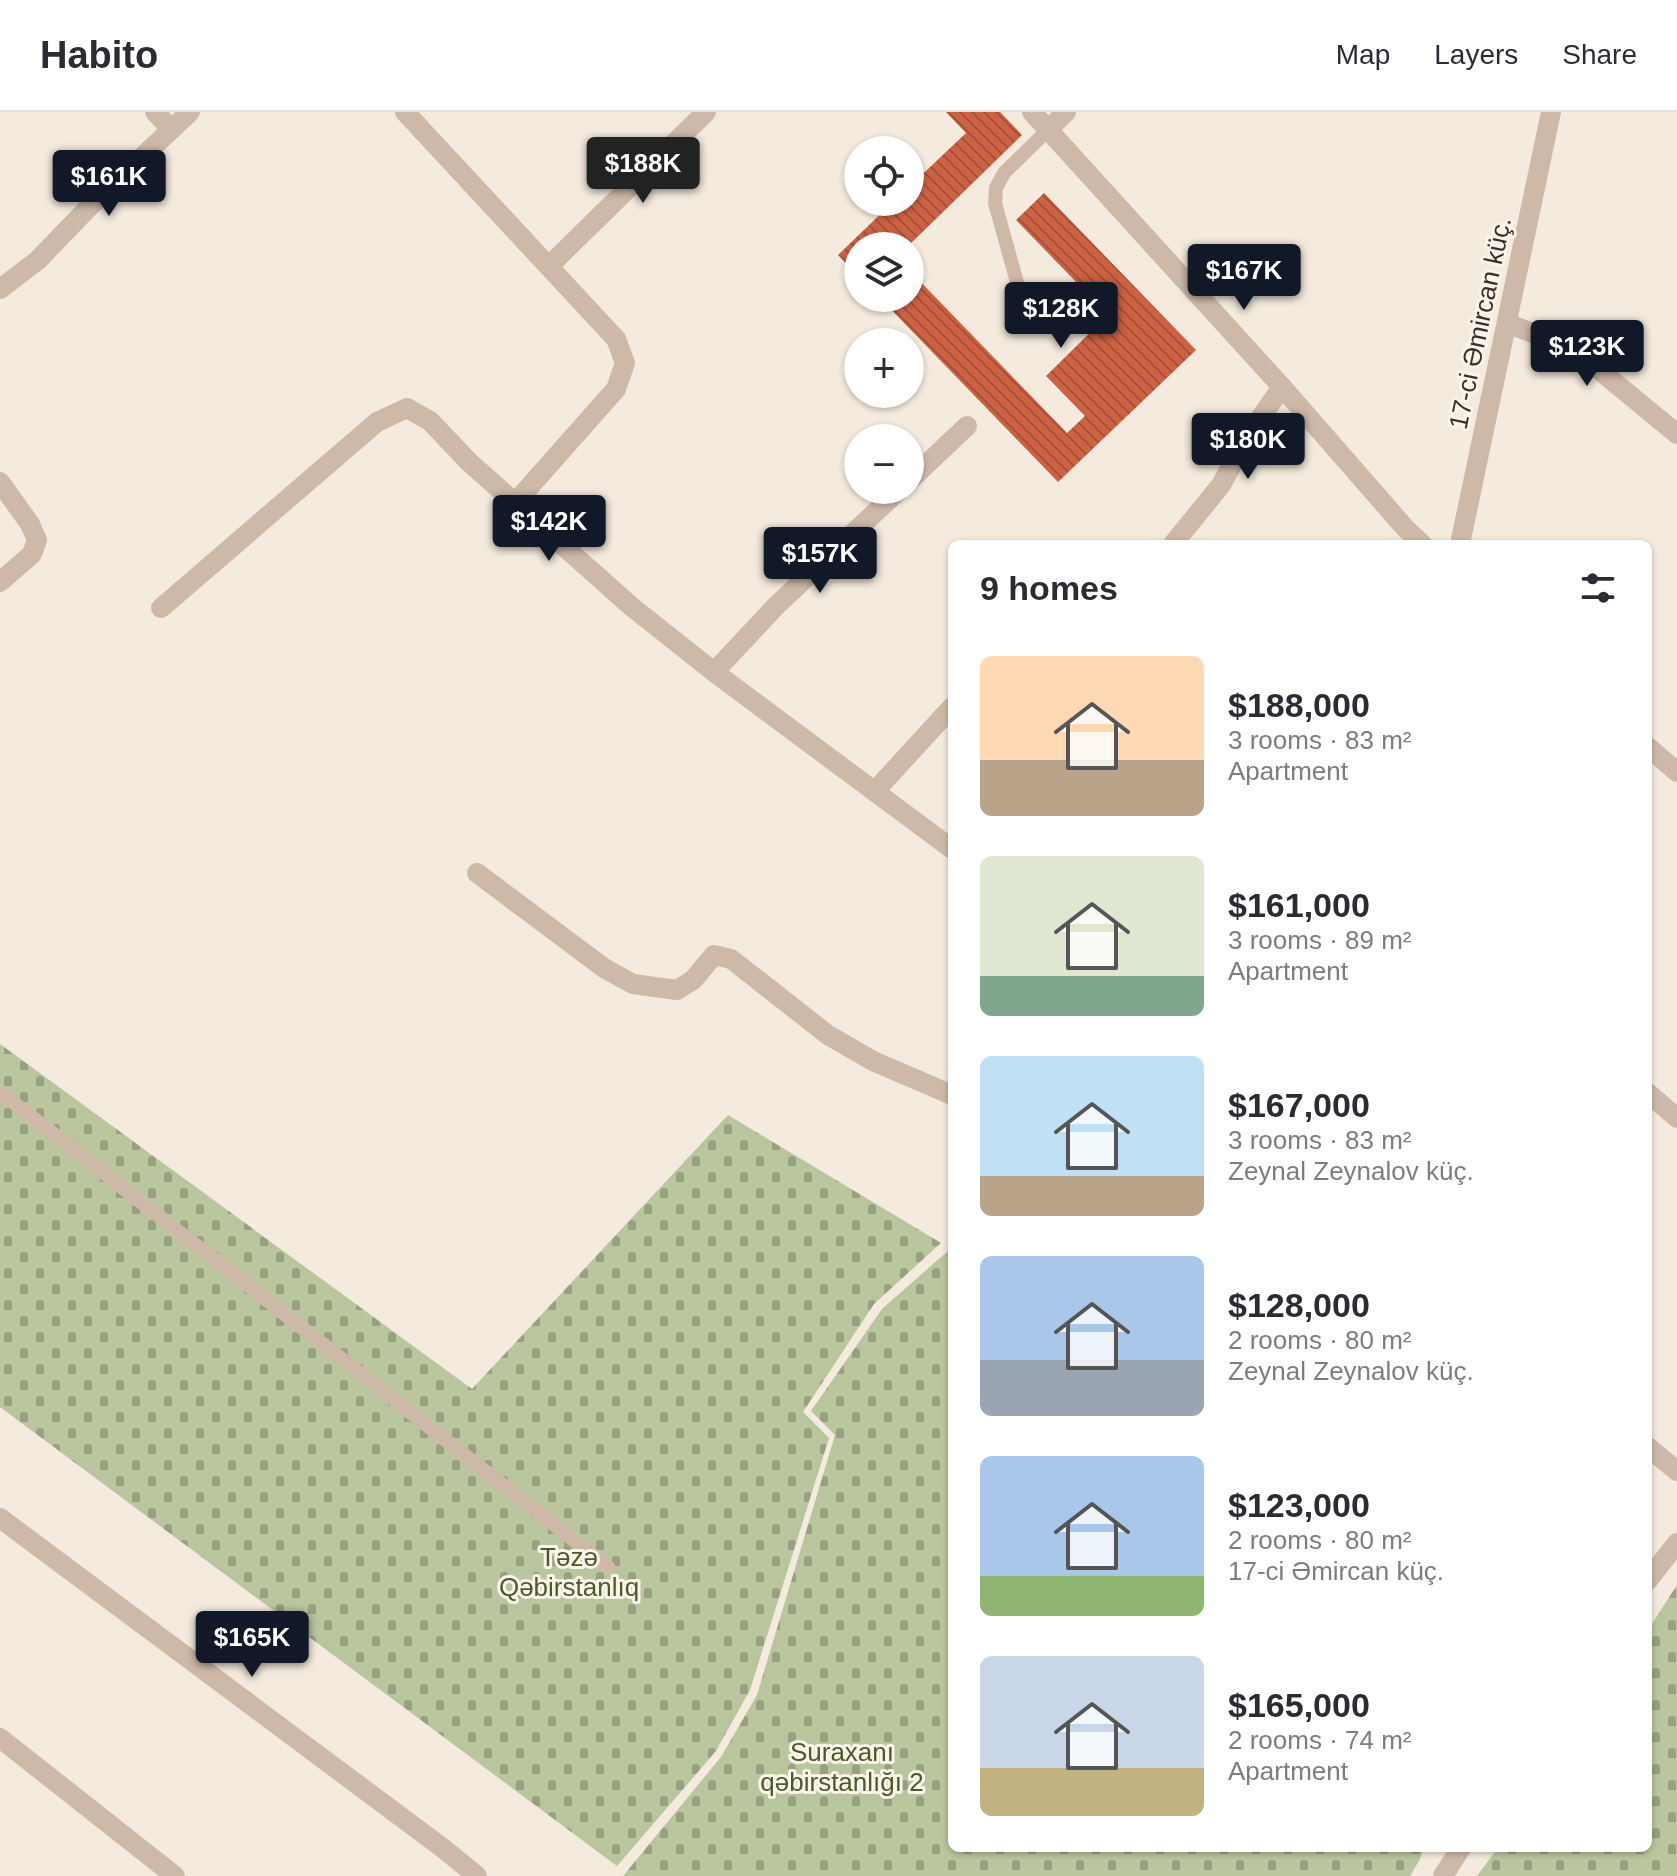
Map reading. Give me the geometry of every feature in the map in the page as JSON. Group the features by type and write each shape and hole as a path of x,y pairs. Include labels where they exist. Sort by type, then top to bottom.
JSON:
{"street":[{"path":"155,112 171,129"},
{"path":"0,289 38,260 91,205 190,112"},
{"path":"405,112 616,339 625,363 616,389 515,503"},
{"path":"549,266 706,112"},
{"path":"1032,112 1418,540"},
{"path":"1049,129 1066,112"},
{"name":"17-ci Əmircan küç.","path":"1461,540 1551,112"},
{"path":"1507,323 1548,339 1592,364 1677,434"},
{"path":"1176,540 1221,485 1248,436 1282,387"},
{"path":"161,608 377,422 407,408 430,421 469,462 632,607 948,846"},
{"path":"924,467 967,426"},
{"path":"0,482 30,524 37,540 32,554 0,582"},
{"path":"714,672 776,606 884,504"},
{"path":"875,791 948,711"},
{"path":"1652,750 1677,772"},
{"path":"477,873 604,968 633,984 677,990 693,980 714,955 731,959 828,1035 873,1061 948,1093"},
{"path":"1652,1096 1677,1118"},
{"path":"1652,1450 1677,1471"},
{"path":"0,1518 477,1876"},
{"path":"1652,1575 1677,1543"},
{"path":"0,1738 175,1876"},
{"path":"1443,1876 1458,1852"}],"lane":[{"path":"1026,315 995,203 996,188 1004,173 1049,129"},
{"path":"0,1092 608,1567"}],"green space":[{"name":"Təzə Qəbirstanlıq","path":"0,1044 472,1389 728,1115 941,1243 874,1304 803,1412 829,1438 750,1690 716,1751 617,1866 0,1407"},
{"name":"Suraxanı qəbirstanlığı 2","path":"948,1251 948,1852 1422,1852 1410,1876 623,1876 721,1757 757,1695 835,1435 811,1411 882,1309"},
{"path":"1677,1585 1677,1876 1477,1876 1495,1852 1652,1852 1652,1624"}],"building":[{"path":"946,112 1000,112 1022,135 922,232 862,232 878,216 924,216 924,173 966,133"},
{"path":"1044,193 1196,350 1058,482 924,343 924,328 909,328 894,312 924,312 924,285 1067,433 1085,416 1046,376 1108,315 1016,220"}]}
